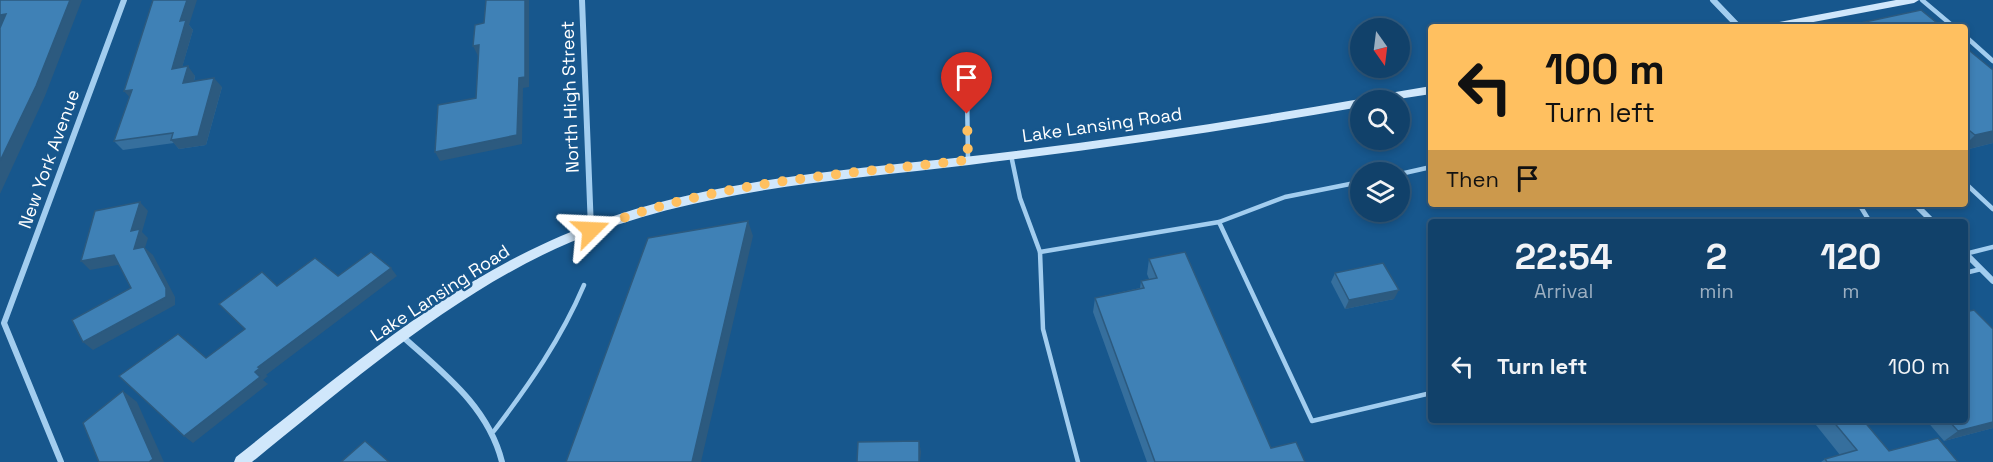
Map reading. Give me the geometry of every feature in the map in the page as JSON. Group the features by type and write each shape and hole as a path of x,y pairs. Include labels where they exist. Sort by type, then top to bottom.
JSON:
{"main road":[{"path":"1785,24 1914,0"},
{"path":"1410,94 1428,91"},
{"name":"Lake Lansing Road","path":"241,462 402,336 488,279 551,247 659,206 738,187 1174,134 1350,105"}],"street":[{"name":"New York Avenue","path":"61,462 2,323 124,0"},
{"name":"North High Street","path":"582,0 591,230"},
{"path":"1713,0 1736,24"},
{"path":"1918,207 1930,219"},
{"path":"1968,257 1993,282"},
{"path":"402,336 467,397 494,431 502,462"}],"lane":[{"path":"1922,0 1950,24"},
{"path":"1968,39 1993,61"},
{"path":"967,90 968,160"},
{"path":"1011,155 1020,198 1040,252 1042,330 1078,462"},
{"path":"1410,172 1428,168"},
{"path":"1040,252 1219,222 1285,197 1350,184"},
{"path":"1968,186 1993,209"},
{"path":"1219,222 1312,421 1428,394"},
{"path":"1968,253 1993,247"},
{"path":"1968,272 1981,269"},
{"path":"494,431 534,379 572,317 584,285"}],"building":[{"path":"0,0 70,0 36,86 0,161 0,28 6,14 0,15"},
{"path":"153,0 187,0 180,21 186,20 172,69 188,66 183,83 214,78 198,136 171,140 173,133 114,141 132,90 124,91"},
{"path":"486,0 525,0 525,77 519,78 517,135 435,152 438,105 476,98 479,45 473,46 475,25 484,23"},
{"path":"1921,10 1938,24 1856,24"},
{"path":"1968,49 1993,70 1993,131 1975,135 1968,129"},
{"path":"140,202 131,231 140,229 134,249 144,247 166,288 166,297 83,342 72,320 131,288 114,255 81,261 95,211"},
{"path":"748,221 692,462 566,462 648,238"},
{"path":"371,252 391,268 258,367 260,368 255,372 260,377 184,436 119,376 178,334 206,358 245,329 219,304 262,272 277,286 315,258 338,276"},
{"path":"1185,252 1271,448 1296,442 1305,462 1155,462 1095,298 1144,288 1141,281 1157,278 1149,259"},
{"path":"1383,263 1399,290 1349,300 1335,273"},
{"path":"1974,310 1993,329 1993,422 1958,431 1951,423 1968,423 1968,311"},
{"path":"123,391 153,459 149,462 99,462 83,423"},
{"path":"1834,423 1866,423 1889,451 1938,438 1958,462 1827,462 1825,459 1857,450"},
{"path":"365,441 389,462 341,462"},
{"path":"919,441 919,462 857,462 858,442"}],"route":[{"path":"591,230 611,221 659,206 738,187 968,160 967,114"}]}
